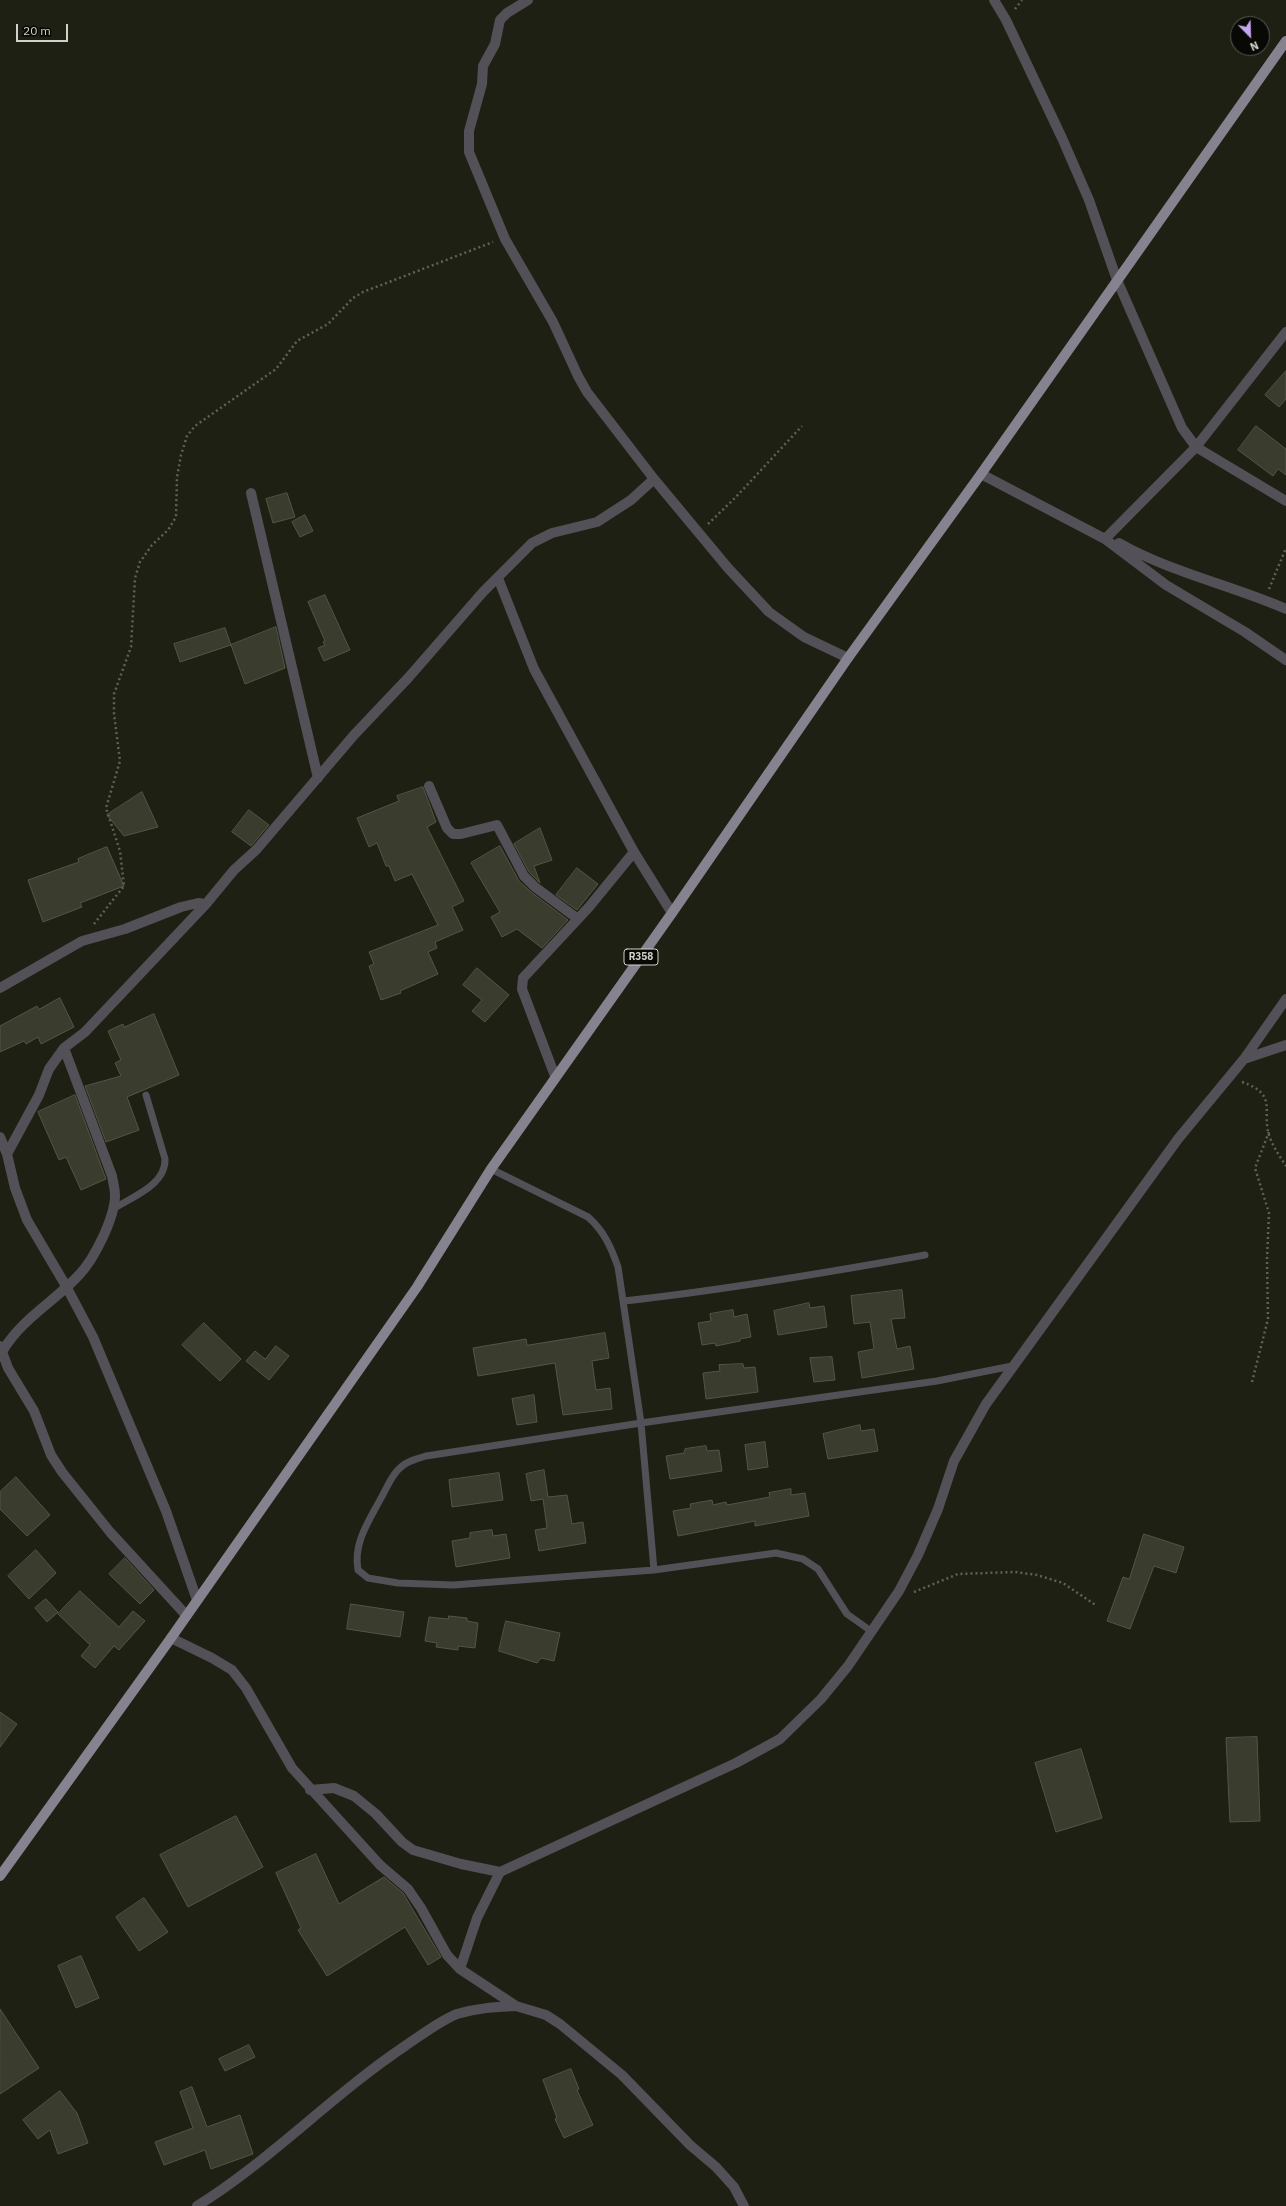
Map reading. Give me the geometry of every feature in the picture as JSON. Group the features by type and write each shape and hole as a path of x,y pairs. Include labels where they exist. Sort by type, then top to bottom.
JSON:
{"main road":[{"name":"R358","path":"0,1876 171,1638 417,1288 491,1169 555,1076 672,913 848,658 981,474 1286,40"}],"street":[{"path":"528,0 507,13 500,20 495,44 483,66 482,84 469,130 469,152 505,239 550,316 587,392 654,479 728,568 769,612 804,637 848,658"},
{"path":"994,0 1006,20 1062,138 1089,200 1117,280 1182,428 1196,447 1286,501"},
{"path":"1106,538 1196,447 1286,332"},
{"path":"981,474 1106,538 1175,570 1264,600 1286,610"},
{"path":"7,1154 38,1095 49,1069 64,1048 85,1032 206,904 234,870 256,850 483,592 537,539 552,533 596,522 631,500 654,479"},
{"path":"251,493 318,778"},
{"path":"1106,538 1166,585 1245,632 1286,660"},
{"path":"498,578 534,669 634,852 672,913"},
{"path":"429,786 447,828 453,834 461,834 497,825 524,876 535,887 578,919"},
{"path":"555,1076 522,990 523,978 578,919 634,852"},
{"path":"0,988 82,941 125,929 181,907 198,903 206,904"},
{"path":"310,1790 334,1788 354,1796 376,1814 402,1842 413,1850 461,1864 500,1872 736,1763 780,1739 821,1699 848,1666 899,1591 918,1555 938,1509 954,1461 986,1404 1012,1366 1178,1139 1244,1059 1286,999"},
{"path":"1244,1059 1286,1045"},
{"path":"64,1048 112,1176 115,1194 113,1209 92,1257 80,1275 23,1324 1,1349 8,1368 34,1411 51,1455 62,1472 110,1532 186,1615"},
{"path":"0,1137 7,1154 15,1188 27,1220 66,1286 93,1337 166,1511 197,1600"},
{"path":"171,1638 212,1658 232,1670 246,1688 292,1768 310,1790 380,1865 408,1889 421,1908 447,1955 460,1969 516,2006 546,2015 560,2024 622,2075 690,2145 716,2167 734,2187 744,2206"},
{"path":"460,1969 477,1918 500,1872"},
{"path":"197,2206 220,2191 280,2145 371,2069 415,2039 455,2015 481,2007 516,2006"}],"lane":[{"path":"113,1209 156,1183 164,1174 166,1159 146,1095"},
{"path":"491,1169 588,1217 601,1228 612,1247 618,1267 624,1301 641,1423 654,1570"},
{"path":"624,1301 699,1293 789,1280 924,1255"},
{"path":"871,1631 847,1614 818,1569 803,1559 776,1552 654,1570 453,1585 398,1583 368,1578 358,1570 358,1550 364,1530 391,1479 399,1468 410,1461 426,1456 641,1423 937,1381 1012,1366"}],"path":[{"path":"82,941 124,886 120,851 106,808 120,761 114,714 114,694 131,647 135,578 140,562 152,545 168,530 176,516 177,477 187,436 195,426 276,369 297,341 328,324 353,298 378,286 505,239"},
{"path":"699,532 735,498 802,426"},
{"path":"1264,600 1286,548"},
{"path":"1229,1077 1260,1090 1265,1098 1269,1132 1272,1143 1286,1166"},
{"path":"1252,1382 1268,1318 1267,1259 1269,1213 1255,1168 1269,1132"},
{"path":"899,1591 922,1590 958,1574 1015,1572 1037,1575 1063,1583 1097,1606"}],"building":[{"path":"1286,371 1286,399 1279,407 1265,395"},
{"path":"1256,426 1286,449 1286,475 1278,469 1273,476 1238,450"},
{"path":"287,493 295,517 273,523 266,499"},
{"path":"305,515 313,531 300,537 292,522"},
{"path":"325,595 350,650 324,661 318,648 325,645 323,642 325,641 308,602"},
{"path":"276,627 285,668 245,684 231,645"},
{"path":"225,628 231,645 180,662 174,644"},
{"path":"423,787 436,822 427,827 464,901 452,907 463,930 435,942 437,948 428,952 438,974 400,991 401,993 381,1000 369,966 374,964 369,952 438,925 412,874 395,881 389,866 386,866 377,843 369,847 357,818 399,801 397,796"},
{"path":"142,792 158,827 124,836 107,815"},
{"path":"249,810 269,825 251,846 232,832"},
{"path":"540,828 552,860 534,866 540,883 529,872 514,844"},
{"path":"500,846 519,881 568,920 542,948 517,929 502,937 491,917 500,912 471,863"},
{"path":"107,847 124,886 80,903 82,907 43,922 28,880 79,862 78,859"},
{"path":"577,868 598,884 577,910 556,895"},
{"path":"477,968 509,995 485,1022 472,1011 482,1000 463,985"},
{"path":"60,998 74,1027 41,1044 38,1037 26,1044 24,1041 0,1052 0,1026 37,1006 39,1009"},
{"path":"154,1014 179,1075 127,1097 139,1130 106,1142 85,1086 121,1076 115,1063 121,1060 108,1031 123,1024 124,1027"},
{"path":"75,1095 106,1179 81,1190 66,1157 59,1160 38,1112"},
{"path":"902,1290 905,1318 891,1319 897,1349 910,1346 914,1369 862,1378 858,1352 874,1349 870,1322 854,1324 851,1296"},
{"path":"809,1303 810,1308 824,1306 827,1327 778,1335 774,1311"},
{"path":"733,1310 734,1317 747,1314 751,1337 716,1346 715,1343 702,1345 698,1323 711,1321 710,1314"},
{"path":"204,1323 241,1359 220,1381 182,1345"},
{"path":"605,1333 609,1358 592,1361 596,1390 610,1388 612,1409 563,1415 555,1363 478,1376 473,1348 526,1339 527,1345"},
{"path":"276,1346 289,1356 269,1380 246,1361 255,1351 265,1359"},
{"path":"832,1357 835,1380 814,1382 810,1358"},
{"path":"743,1364 744,1368 755,1367 758,1392 706,1399 703,1373 720,1371 719,1365"},
{"path":"534,1395 537,1422 517,1425 512,1399"},
{"path":"860,1425 861,1431 874,1429 878,1451 828,1459 823,1434"},
{"path":"765,1442 768,1467 748,1470 745,1445"},
{"path":"706,1446 707,1451 719,1450 722,1471 670,1479 666,1456 684,1453 685,1449"},
{"path":"544,1470 548,1497 567,1495 572,1524 583,1522 586,1543 539,1551 535,1530 547,1528 543,1499 531,1501 526,1474"},
{"path":"499,1473 503,1500 452,1507 449,1480"},
{"path":"16,1477 50,1515 27,1536 0,1509 0,1492"},
{"path":"791,1489 791,1495 805,1493 809,1516 755,1526 755,1521 678,1536 673,1511 691,1508 690,1504 712,1500 713,1505 726,1502 727,1505 770,1497 769,1493"},
{"path":"492,1530 493,1536 506,1534 510,1558 456,1567 452,1541 470,1538 470,1533"},
{"path":"1144,1534 1184,1547 1176,1573 1154,1566 1130,1629 1107,1621 1123,1577 1129,1579"},
{"path":"36,1550 56,1573 29,1599 8,1576"},
{"path":"125,1558 154,1590 140,1604 109,1574"},
{"path":"80,1591 119,1627 133,1611 145,1621 119,1650 114,1646 95,1668 81,1656 90,1645 58,1614"},
{"path":"46,1599 58,1612 47,1622 35,1608"},
{"path":"351,1604 404,1612 400,1637 347,1629"},
{"path":"449,1616 467,1618 467,1621 478,1623 475,1648 458,1646 458,1650 436,1647 437,1643 425,1641 429,1617 448,1619"},
{"path":"506,1621 560,1633 554,1661 541,1658 537,1663 499,1651"},
{"path":"0,1712 17,1724 0,1747"},
{"path":"1257,1737 1260,1821 1230,1822 1226,1738"},
{"path":"1081,1749 1102,1818 1056,1832 1035,1763"},
{"path":"236,1816 263,1867 188,1907 160,1855"},
{"path":"316,1854 339,1904 384,1877 403,1893 441,1957 428,1965 405,1927 327,1976 298,1930 301,1928 276,1873"},
{"path":"144,1898 168,1932 139,1951 116,1917"},
{"path":"81,1956 99,1998 76,2008 58,1966"},
{"path":"0,2009 39,2068 0,2094"},
{"path":"249,2045 255,2057 225,2071 219,2059"},
{"path":"571,2069 579,2089 577,2090 593,2125 564,2138 555,2119 557,2118 543,2080"},
{"path":"192,2087 207,2127 240,2115 253,2154 211,2169 205,2150 164,2165 155,2142 193,2128 180,2092"},
{"path":"60,2091 77,2113 88,2143 58,2154 50,2130 38,2139 23,2120"}]}
